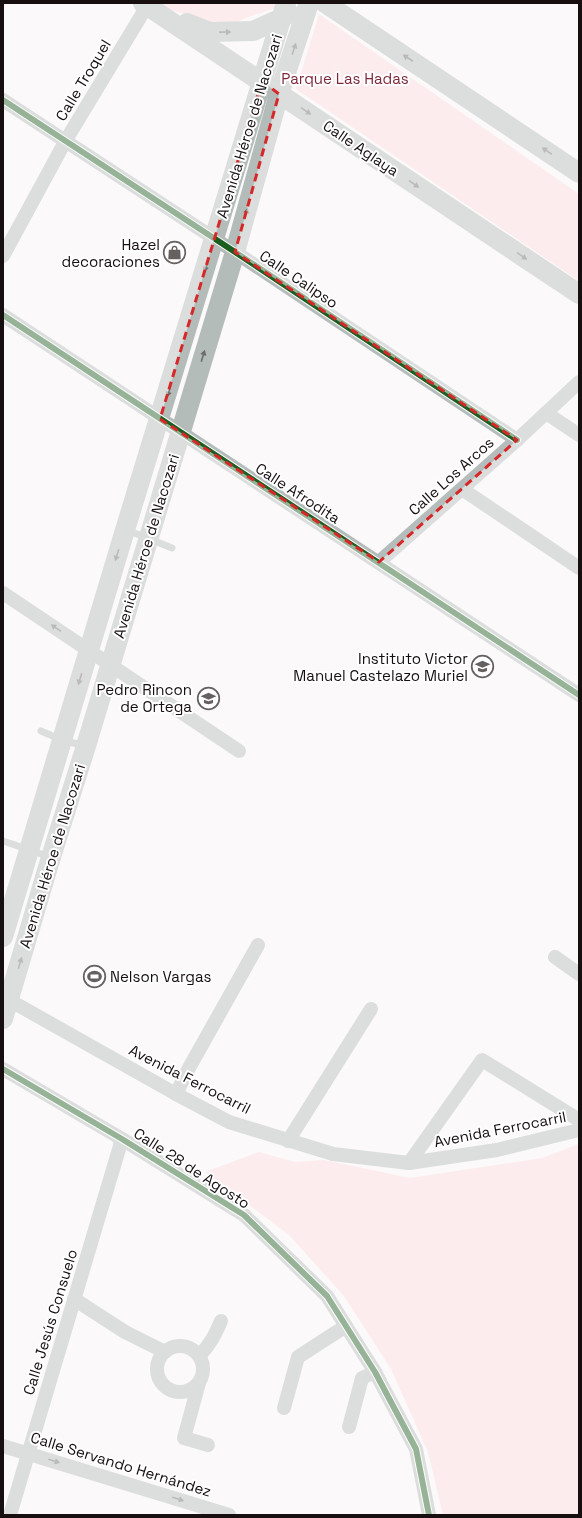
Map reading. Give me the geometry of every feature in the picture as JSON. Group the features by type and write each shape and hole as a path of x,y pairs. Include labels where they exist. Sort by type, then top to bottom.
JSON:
{"main road":[{"path":"150,8 210,32 253,31 284,11 301,3"},
{"name":"Avenida Héroe de Nacozari","path":"3,1019 235,252 279,94 309,3"},
{"path":"325,3 579,173"},
{"name":"Calle Aglaya","path":"150,8 579,294"},
{"name":"Avenida Héroe de Nacozari","path":"3,937 125,530 284,11"}],"street":[{"name":"Calle Troquel","path":"3,256 66,140 150,8"},
{"name":"Calle Calipso","path":"3,100 66,140 517,440"},
{"name":"Calle Afrodita","path":"3,315 380,562 579,695"},
{"name":"Calle Los Arcos","path":"380,562 517,440 579,382"},
{"path":"546,413 579,435"},
{"path":"462,489 579,568"},
{"path":"3,593 239,751"},
{"path":"176,1094 258,945"},
{"path":"555,957 579,974"},
{"name":"Avenida Ferrocarril","path":"9,1000 176,1094 229,1122 333,1154 408,1163 497,1150 579,1130"},
{"path":"288,1141 371,1009"},
{"path":"408,1163 482,1060 579,1120"},
{"name":"Calle 28 de Agosto","path":"3,1069 122,1139 244,1215 327,1296 375,1372 416,1449 429,1515"},
{"name":"Calle Jesús Consuelo","path":"10,1515 122,1139"},
{"path":"74,1299 125,1332 165,1352"},
{"path":"199,1356 208,1347 221,1321"},
{"path":"284,1408 298,1357 346,1326"},
{"path":"199,1383 186,1391 178,1392 170,1389 164,1385 159,1378 157,1370 158,1362 165,1352 173,1347 188,1347 199,1356 202,1362 202,1376 184,1438 208,1445"},
{"path":"349,1427 362,1378 375,1372"},
{"name":"Calle Servando Hernández","path":"3,1446 229,1515"}],"lane":[{"path":"125,530 172,548"},
{"path":"41,731 62,740 86,746"},
{"path":"3,841 51,858"}],"highlighted area":[{"path":"262,81 279,94 235,252 517,440 379,562 160,419"}],"green space":[{"path":"155,3 280,3 279,7 237,22 211,22 161,7"},
{"name":"Parque Las Hadas","path":"319,14 579,194 579,281 296,89"},
{"path":"579,1144 579,1515 443,1515 428,1452 391,1369 344,1296 289,1235 205,1172 259,1152 295,1162 324,1160 410,1178 542,1158"}],"cycle path":[{"path":"3,100 235,252 517,440"},
{"path":"3,315 579,695"},
{"path":"3,1069 122,1139 244,1215 327,1296 375,1372 416,1449 429,1515"}],"place":[{"name":"Hazel decoraciones","path":"175,253"},
{"name":"Instituto Victor Manuel Castelazo Muriel","path":"483,667"},
{"name":"Pedro Rincon de Ortega","path":"208,698"},
{"name":"Nelson Vargas","path":"94,976"}]}
